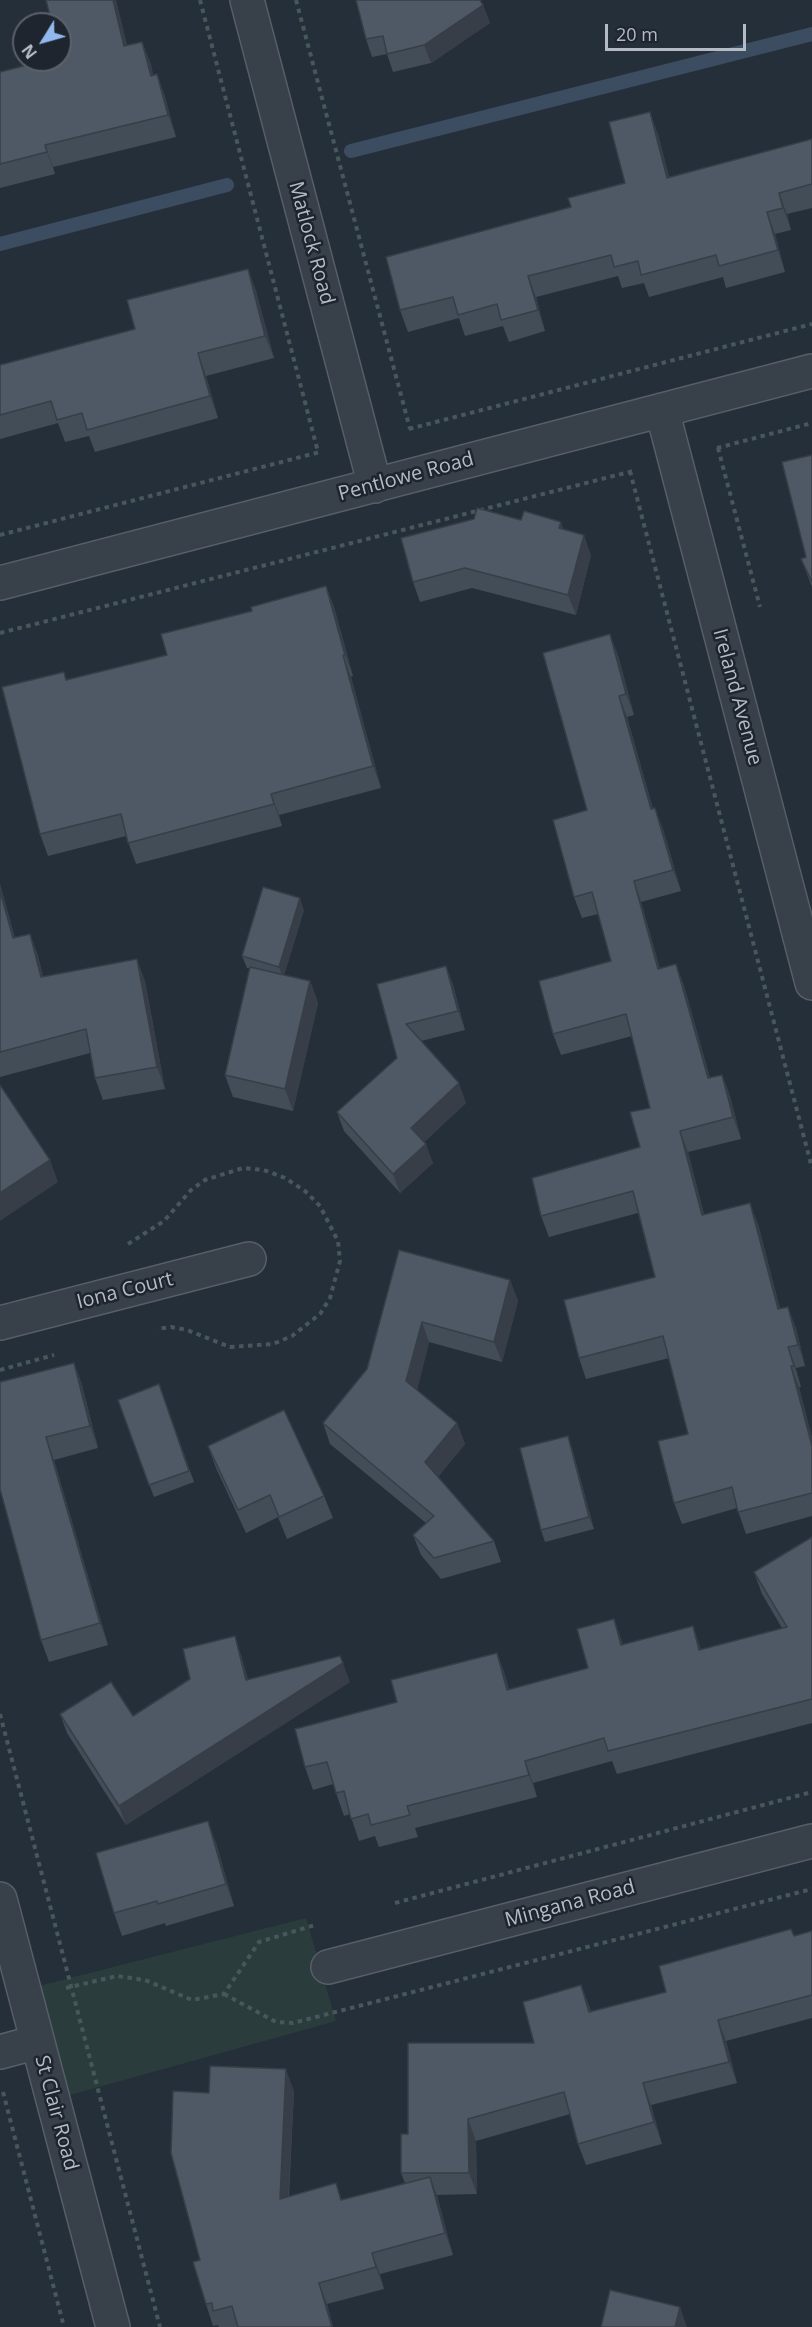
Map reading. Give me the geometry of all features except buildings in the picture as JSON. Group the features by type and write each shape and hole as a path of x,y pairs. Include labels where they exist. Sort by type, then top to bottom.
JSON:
{"street":[{"name":"Matlock Road","path":"247,0 375,486"},
{"name":"Pentlowe Road","path":"0,583 812,371"},
{"name":"Ireland Avenue","path":"662,410 812,983"},
{"name":"Iona Court","path":"0,1323 249,1259"},
{"name":"Mingana Road","path":"328,1967 812,1841"},
{"name":"St Clair Road","path":"0,1899 113,2327"},
{"path":"0,2052 37,2042"}],"path":[{"path":"201,0 318,453"},
{"path":"296,0 410,429"},
{"path":"404,430 812,324"},
{"path":"711,450 812,423"},
{"path":"0,535 325,451"},
{"path":"0,633 638,469"},
{"path":"630,471 812,1168"},
{"path":"0,1714 160,2327"},
{"path":"2,2088 64,2327"}],"green space":[{"path":"306,1918 336,2021 52,2100 23,1990"}],"waterway":[{"path":"351,151 812,34"},
{"path":"0,244 227,185"}]}
